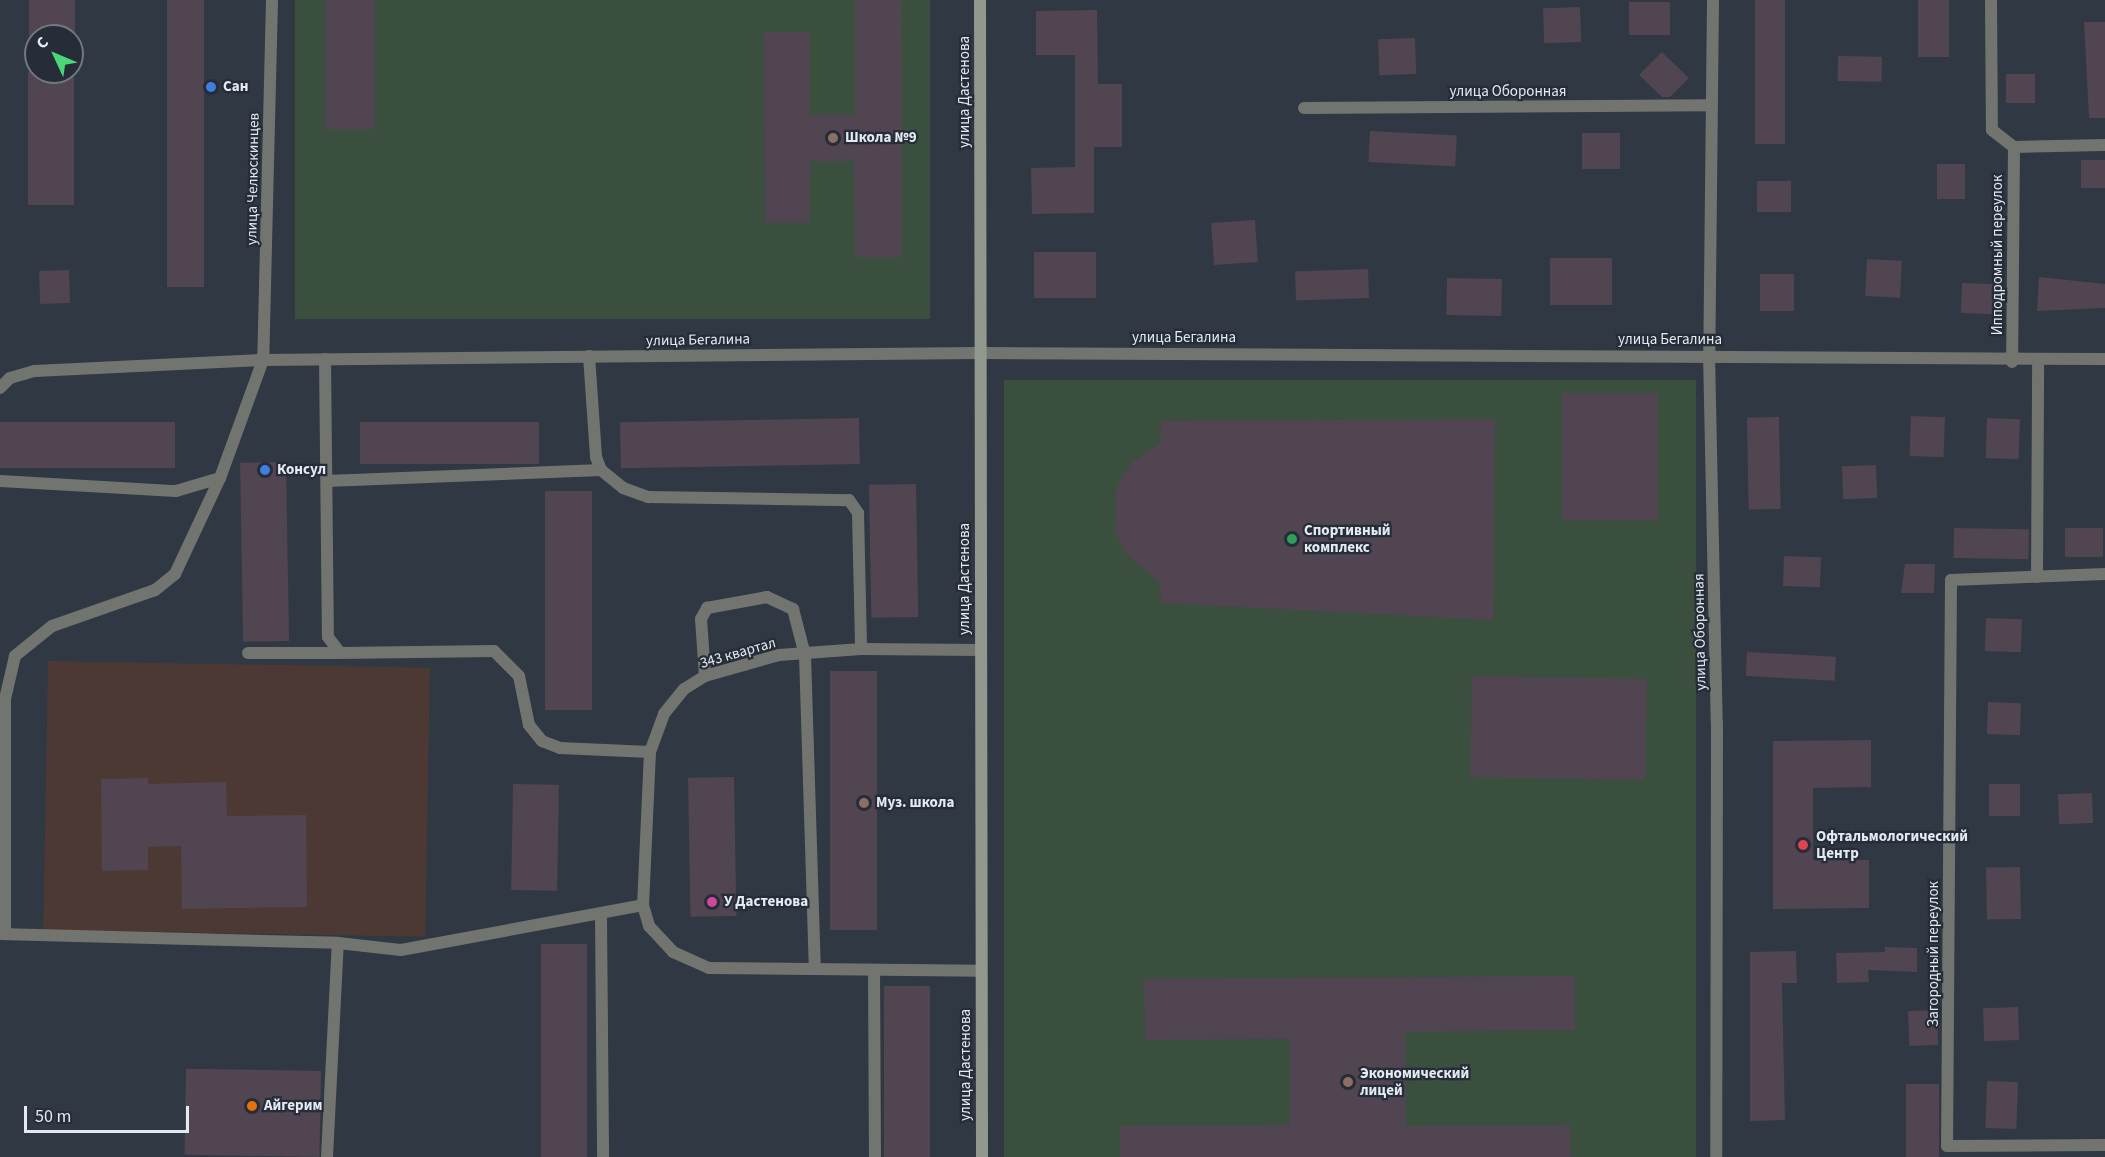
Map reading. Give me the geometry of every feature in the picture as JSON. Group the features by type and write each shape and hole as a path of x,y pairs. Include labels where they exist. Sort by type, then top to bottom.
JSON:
{"street":[{"name":"улица Челюскинцев","path":"2,934 2,760 5,699 15,656 52,626 155,590 175,574 220,478 263,360 272,0"},
{"name":"улица Дастенова","path":"980,0 982,1157"},
{"name":"улица Оборонная","path":"1713,0 1708,354 1717,723 1716,1157"},
{"path":"1991,0 1992,130 2014,147 2105,145"},
{"name":"улица Оборонная","path":"1304,108 1711,105"},
{"name":"Ипподромный переулок","path":"2012,362 2014,147"},
{"name":"улица Бегалина","path":"0,388 10,378 35,371 325,359 980,353 1708,354 2012,362 2105,359"},
{"path":"590,356 601,470"},
{"path":"325,359 328,637 340,654"},
{"path":"2037,577 2038,361"},
{"path":"327,481 601,470 623,488 648,497 849,500 858,513 861,649"},
{"path":"0,481 176,491 220,478"},
{"name":"Загородный переулок","path":"2105,574 1951,580 1947,1146 2027,1152 2105,1145"},
{"path":"705,676 701,619 707,608 780,600 793,609 805,655 814,969 981,971"},
{"name":"343 квартал","path":"814,969 709,968 673,952 649,926 643,905 650,752 664,714 684,689 705,676 779,655 805,655 861,649 981,650"},
{"path":"248,653 494,651 519,676 530,725 542,741 560,748 650,752"},
{"path":"2,934 338,943 401,950 528,923 600,916 643,905"},
{"path":"600,916 603,1157"},
{"path":"327,1157 338,943"},
{"path":"874,970 876,1157"}],"shaded area":[{"path":"48,661 430,668 425,937 43,930"}],"green space":[{"path":"295,0 930,0 930,319 295,319"},
{"path":"1004,380 1696,380 1696,1157 1004,1157"}],"building":[{"path":"29,0 75,0 75,24 29,24"},
{"path":"167,0 204,0 204,287 167,287"},
{"path":"325,0 375,0 375,129 325,129"},
{"name":"Школа №9","path":"855,0 901,0 902,257 855,257 854,161 810,161 810,223 765,223 764,32 810,32 810,115 855,115"},
{"path":"1755,0 1785,0 1785,144 1755,144"},
{"path":"1918,0 1949,0 1949,57 1918,57"},
{"path":"1629,2 1670,2 1670,35 1629,35"},
{"path":"1580,7 1581,42 1544,43 1543,8"},
{"path":"1097,10 1098,84 1122,84 1122,147 1094,147 1094,213 1032,214 1031,168 1075,167 1075,55 1036,55 1036,11"},
{"path":"2084,22 2105,22 2105,118 2089,118"},
{"path":"1415,38 1416,74 1379,75 1378,39"},
{"path":"1662,52 1689,78 1670,97 1662,97 1639,75"},
{"path":"1838,56 1882,57 1882,82 1838,81"},
{"path":"2006,74 2035,74 2035,103 2006,103"},
{"path":"28,84 74,84 74,205 28,205"},
{"path":"1370,131 1457,136 1455,167 1368,162"},
{"path":"1582,133 1620,133 1620,169 1582,169"},
{"path":"2081,160 2105,160 2105,188 2081,188"},
{"path":"1937,164 1965,164 1965,199 1937,199"},
{"path":"1757,181 1791,181 1791,212 1757,212"},
{"path":"1255,220 1258,262 1214,265 1211,223"},
{"path":"1034,252 1096,252 1096,298 1034,298"},
{"path":"1550,258 1612,258 1612,305 1550,305"},
{"path":"1867,259 1902,261 1900,298 1865,296"},
{"path":"1368,269 1369,298 1296,301 1295,272"},
{"path":"69,270 70,303 40,304 39,271"},
{"path":"1760,274 1794,274 1794,311 1760,311"},
{"path":"2039,277 2105,284 2105,308 2037,311"},
{"path":"1447,278 1502,279 1501,316 1446,315"},
{"path":"1962,283 1997,284 1996,314 1961,313"},
{"path":"1562,393 1658,393 1658,520 1562,520"},
{"path":"1911,416 1945,417 1944,457 1910,456"},
{"path":"1779,417 1781,509 1749,510 1747,418"},
{"path":"859,418 860,464 621,468 620,422"},
{"path":"1987,418 2020,419 2019,459 1986,458"},
{"path":"1495,419 1493,620 1161,603 1160,583 1127,555 1115,532 1116,489 1131,463 1160,443 1161,421"},
{"path":"0,422 175,422 175,468 0,468"},
{"path":"360,422 539,422 539,464 360,464"},
{"path":"286,462 289,641 243,642 240,463"},
{"path":"1876,465 1877,498 1843,499 1842,466"},
{"path":"916,484 918,617 871,618 869,485"},
{"path":"545,491 592,491 592,710 545,710"},
{"path":"1954,528 2029,529 2028,559 1953,558"},
{"path":"2065,528 2103,528 2103,557 2065,557"},
{"path":"1784,556 1821,557 1820,587 1783,586"},
{"path":"1905,564 1935,564 1934,593 1901,593"},
{"path":"1986,618 2022,619 2021,652 1985,651"},
{"path":"1747,652 1836,657 1835,681 1746,676"},
{"path":"830,671 877,671 877,930 830,930"},
{"path":"1472,676 1647,679 1645,780 1470,777"},
{"path":"1988,702 2021,703 2020,735 1987,734"},
{"path":"1871,740 1871,787 1813,788 1813,860 1869,860 1869,908 1773,909 1773,741"},
{"path":"734,777 736,916 690,917 688,778"},
{"path":"148,778 148,784 226,782 227,816 306,815 307,907 182,909 181,846 148,847 148,870 102,871 101,779"},
{"path":"513,784 559,785 557,891 511,890"},
{"path":"1989,784 2020,784 2020,816 1989,816"},
{"path":"2092,793 2093,823 2059,824 2058,794"},
{"path":"2020,867 2021,919 1987,920 1986,868"},
{"path":"541,944 587,944 587,1157 541,1157"},
{"path":"1885,947 1917,948 1917,972 1868,970 1869,982 1837,983 1836,953 1885,952"},
{"path":"1796,951 1797,983 1782,983 1785,1120 1750,1121 1750,952"},
{"name":"Экономический лицей","path":"1575,976 1575,1030 1405,1032 1406,1126 1570,1125 1571,1157 1120,1157 1120,1126 1290,1125 1290,1039 1145,1040 1144,979"},
{"path":"884,986 930,986 930,1157 884,1157"},
{"path":"2018,1007 2019,1040 1984,1041 1983,1008"},
{"path":"1937,1010 1938,1045 1909,1046 1908,1011"},
{"path":"186,1069 321,1071 319,1157 185,1155"},
{"path":"1987,1081 2018,1082 2016,1129 1985,1128"},
{"path":"1906,1084 1939,1084 1939,1157 1906,1157"}],"place":[{"name":"Сан","path":"211,87"},
{"name":"Школа №9","path":"833,138"},
{"name":"Консул","path":"265,470"},
{"name":"Спортивный комплекс","path":"1292,539"},
{"name":"Муз. школа","path":"864,803"},
{"name":"Офтальмологический Центр","path":"1803,845"},
{"name":"У Дастенова","path":"712,902"},
{"name":"Экономический лицей","path":"1348,1082"},
{"name":"Айгерим","path":"252,1106"}]}
